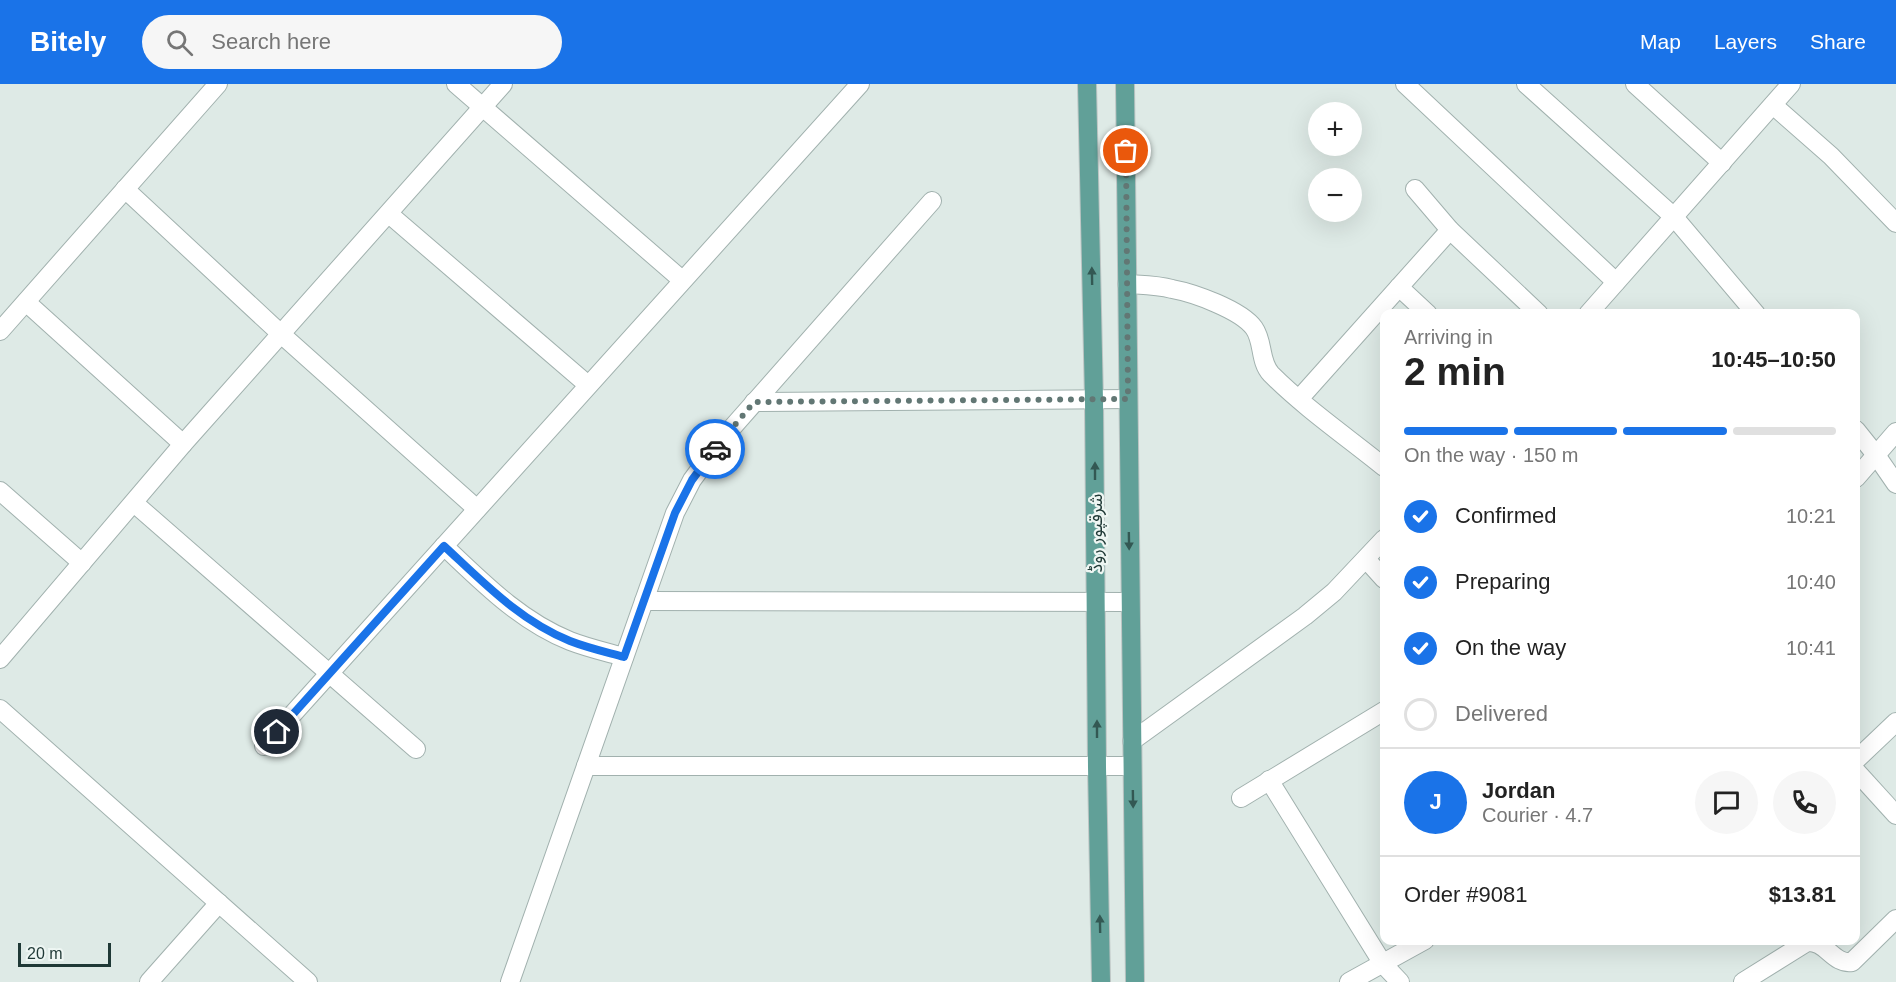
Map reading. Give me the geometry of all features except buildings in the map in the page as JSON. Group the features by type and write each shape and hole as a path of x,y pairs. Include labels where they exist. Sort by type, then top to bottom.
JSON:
{"main road":[{"name":"شرقپور روڈ","path":"1088,84 1095,400 1101,982"},
{"name":"شرقپور روڈ","path":"1125,84 1135,982"}],"street":[{"path":"0,331 218,84"},
{"path":"456,84 682,280"},
{"path":"0,659 183,444 503,84"},
{"path":"264,746 860,84"},
{"path":"1405,84 1616,282"},
{"path":"1526,84 1674,217 1752,309"},
{"path":"1635,84 1722,163"},
{"path":"1592,309 1791,84"},
{"path":"1773,105 1831,156 1896,223"},
{"path":"125,189 281,334 477,509"},
{"path":"1415,189 1450,231 1534,309"},
{"path":"510,982 675,513 692,480 723,438 932,201"},
{"path":"389,214 588,385"},
{"path":"1299,399 1450,231"},
{"path":"1127,284 1186,292 1244,319 1253,327 1260,340 1266,367 1299,399 1380,463"},
{"path":"1399,287 1423,309"},
{"path":"26,302 183,444"},
{"path":"754,402 1128,399"},
{"path":"1860,473 1896,432"},
{"path":"1860,435 1896,484"},
{"path":"0,491 82,563"},
{"path":"134,503 416,749"},
{"path":"1132,741 1305,616 1334,592 1380,543"},
{"path":"444,546 502,600 526,618 570,641 624,657"},
{"path":"1366,559 1380,575"},
{"path":"644,601 1130,602"},
{"path":"0,709 308,982"},
{"path":"1240,798 1380,713"},
{"path":"1860,756 1896,722"},
{"path":"586,766 1132,766"},
{"path":"1860,775 1896,815"},
{"path":"1269,780 1383,964 1400,982"},
{"path":"149,982 219,903"},
{"path":"1820,945 1842,962 1852,962 1896,919"},
{"path":"1349,982 1416,945"},
{"path":"1745,982 1802,945"}],"way so far":[{"path":"715,449 754,402 1128,399 1126,151"}],"route":[{"path":"277,732 444,546 502,600 526,618 570,641 624,657 675,513 692,480 715,449"}]}
